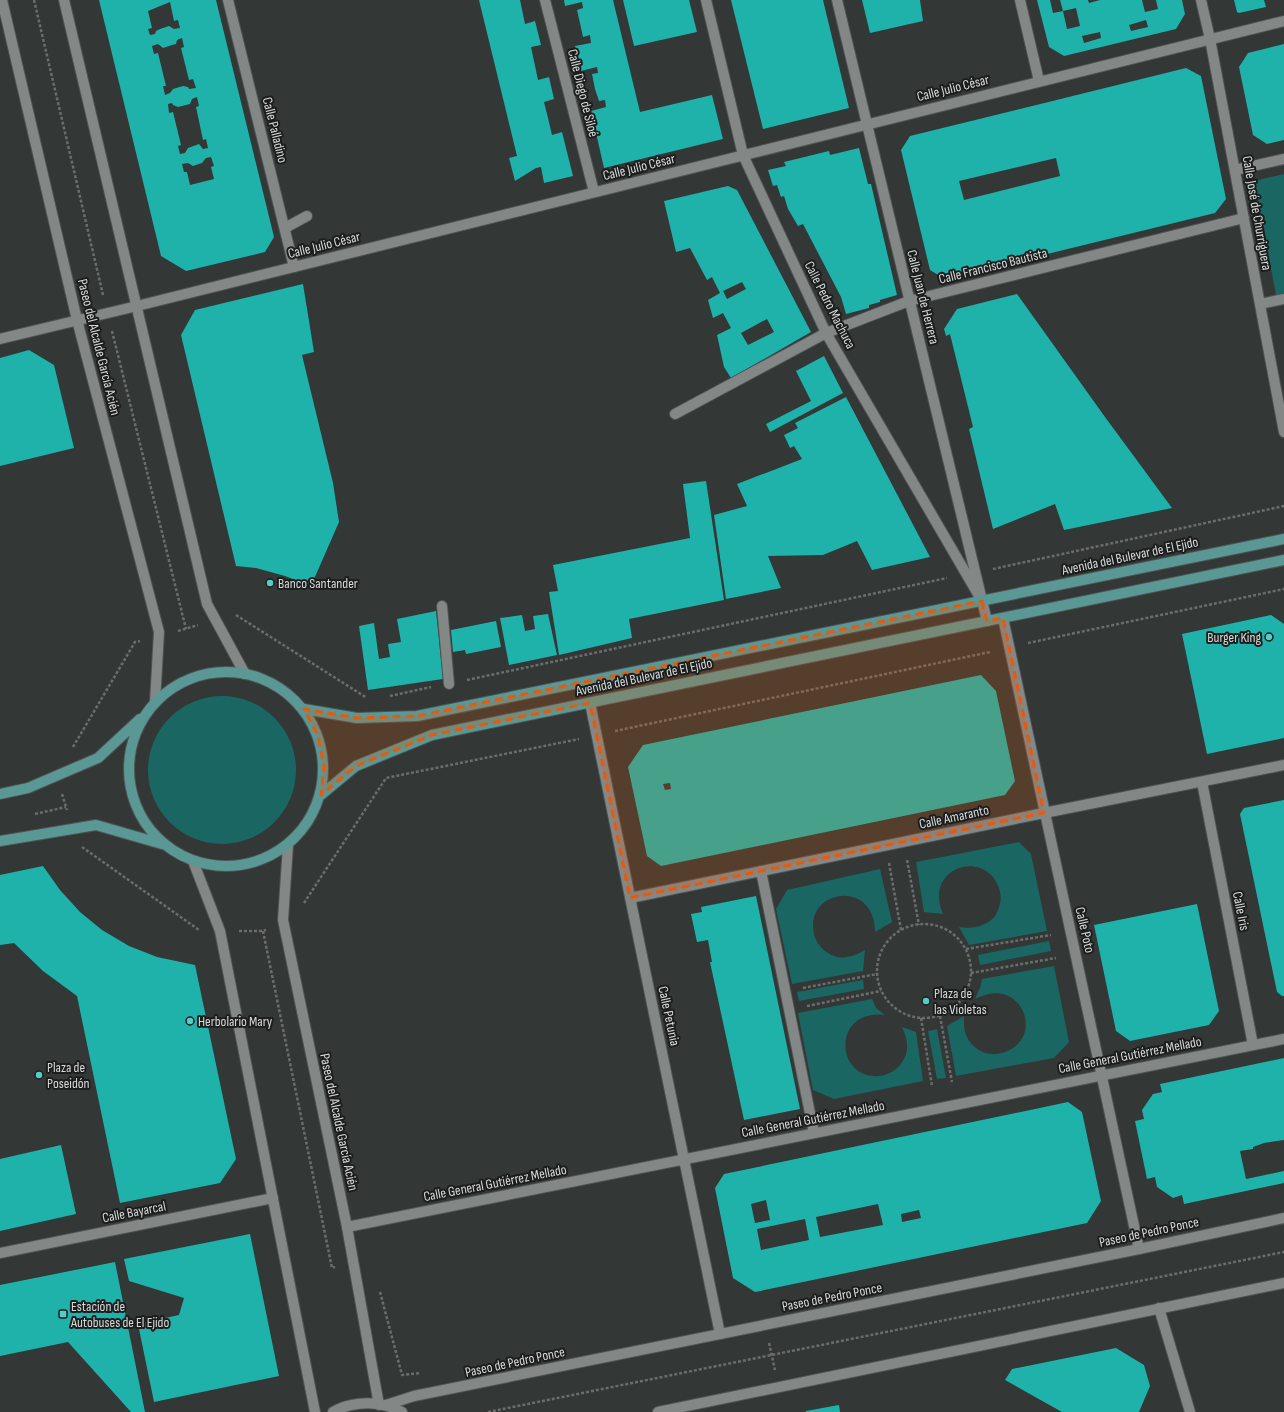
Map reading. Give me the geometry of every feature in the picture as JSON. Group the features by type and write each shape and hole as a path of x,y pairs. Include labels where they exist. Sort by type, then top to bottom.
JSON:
{"main road":[{"name":"Avenida del Bulevar de El Ejido","path":"304,709 357,718 417,716 1284,539"},
{"name":"Avenida del Bulevar de El Ejido","path":"321,795 356,766 432,735 1284,560"},
{"path":"0,794 28,788 98,758 145,715 155,702 181,683 212,673 245,674 267,681 287,693 304,709 318,736 324,766 321,795 308,823 288,845 259,862 226,867 193,861 177,854 163,844 144,823 132,797 128,769 133,741 145,715"},
{"path":"0,841 96,826 163,844"}],"street":[{"name":"Paseo del Alcalde García Acién","path":"2,0 77,320 158,632 155,702"},
{"path":"64,0 208,604 245,674"},
{"name":"Calle Palladino","path":"228,0 294,267"},
{"name":"Calle Diego de Siloé","path":"545,0 594,192"},
{"name":"Calle Pedro Machuca","path":"706,0 743,155 826,333 971,573"},
{"name":"Calle Juan de Herrera","path":"836,0 909,301 971,573 982,601"},
{"path":"1020,0 1039,82"},
{"name":"Calle José de Churriguera","path":"1201,0 1210,39 1284,432"},
{"name":"Calle Julio César","path":"0,339 1284,20"},
{"path":"1235,170 1284,159"},
{"path":"285,228 307,216"},
{"name":"Calle Francisco Bautista","path":"675,414 826,333 909,301 1244,218"},
{"path":"1260,304 1284,299"},
{"path":"982,601 987,621"},
{"path":"442,606 449,684"},
{"name":"Calle Poto","path":"1003,618 1044,813 1103,1075 1139,1249"},
{"name":"Calle Petunia","path":"590,703 720,1334"},
{"name":"Calle Amaranto","path":"630,898 1284,765"},
{"name":"Calle Iris","path":"1202,782 1253,1045"},
{"name":"Paseo del Alcalde García Acién","path":"288,845 282,920 347,1228 382,1405"},
{"path":"193,861 220,931 315,1412"},
{"path":"761,871 814,1133"},
{"name":"Calle General Gutiérrez Mellado","path":"347,1228 1284,1039"},
{"name":"Calle Bayarcal","path":"0,1253 273,1198"},
{"name":"Paseo de Pedro Ponce","path":"382,1405 414,1396 1139,1249 1284,1218"},
{"path":"658,1412 1284,1283"},
{"path":"1160,1308 1190,1412"},
{"path":"333,1412 338,1409 362,1403 382,1405 402,1412"}],"path":[{"path":"385,697 1284,506"},
{"path":"302,906 386,778 1284,589"},
{"path":"263,931 201,932 77,844 56,776 135,642 237,615 371,700"},
{"path":"907,858 919,925"},
{"path":"889,861 901,930"},
{"path":"930,924 944,928 957,937 966,949 971,963 971,980 966,995 955,1008 940,1016 924,1019 908,1016 894,1008 883,995 877,981 877,966 880,952 889,940 901,930 913,925 930,924"},
{"path":"966,949 1052,934"},
{"path":"971,973 1056,958"},
{"path":"785,991 877,974"},
{"path":"789,1009 881,991"},
{"path":"940,1016 952,1082"},
{"path":"921,1018 932,1086"},
{"path":"488,1412 1284,1252"},
{"path":"765,1325 778,1387"}],"highlighted area":[{"path":"982,601 987,621 1003,618 1044,813 630,898 590,703 432,735 356,766 321,795 324,766 318,736 304,709 357,718 417,716"}],"shaded area":[{"path":"1284,174 1284,299 1277,300 1254,181"},
{"path":"215,696 229,696 244,699 257,704 275,717 288,735 291,742 295,755 295,785 291,798 288,805 275,823 257,836 250,839 237,843 215,844 200,841 187,836 175,828 164,817 156,805 151,792 148,777 148,763 151,748 156,735 164,723 175,712 187,704 200,699"},
{"path":"1019,842 1031,854 1047,931 969,945 959,927 969,928 987,923 995,916 1000,905 1001,898 994,878 984,870 972,866 960,868 949,874 942,884 939,897 943,914 924,912 916,862"},
{"path":"880,869 892,922 875,932 872,915 864,903 853,897 841,896 829,899 819,907 814,919 814,934 816,940 828,953 838,957 847,957 856,955 865,950 863,971 792,984 776,909 787,890"},
{"path":"1049,941 1051,951 980,965 978,955"},
{"path":"1054,966 1069,1042 1054,1058 956,1076 947,1026 964,1016 964,1026 968,1039 982,1052 992,1054 1005,1052 1017,1044 1024,1034 1026,1022 1023,1010 1016,1001 1005,995 991,993 975,999 982,979"},
{"path":"863,980 864,989 799,1001 797,992"},
{"path":"872,999 876,1008 885,1015 868,1016 855,1022 848,1032 845,1044 847,1057 854,1067 865,1074 880,1076 889,1073 901,1064 906,1055 907,1041 902,1027 916,1032 923,1081 834,1099 813,1090 798,1013"},
{"path":"937,1029 946,1078 937,1079 928,1031"}],"building":[{"path":"99,0 216,0 274,237 265,252 186,271 161,256","holes":["170,2 174,21 178,20 180,28 174,29 169,26 156,31 155,34 150,35 148,29 152,28 148,11","182,38 184,47 181,48 189,80 193,79 196,88 189,89 188,87 183,86 173,89 170,93 165,95 163,86 166,86 158,53 154,54 152,46 158,44 163,48 176,44 177,40","197,97 199,106 196,107 203,140 206,139 208,148 203,149 199,144 188,148 185,153 180,154 178,146 181,145 173,112 169,113 168,104 172,103 178,107 190,104 192,99","211,157 214,166 211,167 214,179 190,185 187,172 184,172 182,164 188,163 193,166 202,163 206,158"]},
{"path":"479,0 520,0 525,24 535,21 541,45 531,47 538,80 549,77 554,99 544,102 552,135 562,132 573,176 544,183 541,167 536,168 515,181 509,158 517,156"},
{"path":"564,0 613,0 640,112 712,95 723,139 604,168 591,111 606,107 605,100 599,101 595,89 592,74 598,73 597,67 581,71 575,46 591,43 590,35 583,37 577,10 583,8 582,2 565,6"},
{"path":"623,0 689,0 697,32 634,46"},
{"path":"731,0 823,0 849,108 763,129"},
{"path":"862,0 920,0 923,21 870,33"},
{"path":"1037,0 1050,0 1053,13 1063,11 1060,0 1088,0 1089,3 1100,0 1142,0 1145,12 1158,9 1156,0 1182,0 1185,14 1176,29 1064,56 1049,47","holes":["1076,8 1080,26 1067,29 1063,11","1146,20 1148,27 1131,31 1129,25","1100,32 1101,38 1084,43 1082,36"]},
{"path":"1234,0 1264,0 1266,7 1239,13 1237,12"},
{"path":"1284,44 1284,140 1267,144 1253,135 1239,67 1248,53"},
{"path":"1186,68 1201,76 1226,199 1215,213 945,279 930,270 901,150 910,136","holes":["1056,158 1060,176 964,200 959,181"]},
{"path":"859,148 868,184 871,184 897,295 869,305 869,308 846,314 841,297 803,224 798,226 788,209 784,196 781,197 777,185 773,186 768,170 786,166 784,162 829,151 830,155"},
{"path":"728,186 737,190 811,332 731,378 724,367 717,335 731,328 723,313 713,318 708,300 720,293 712,277 707,280 690,248 676,252 664,201","holes":["742,282 746,289 727,299 723,291","767,319 774,332 748,345 741,333"]},
{"path":"303,284 314,352 302,355 333,483 339,522 311,586 285,576 256,568 236,566 181,335 195,310"},
{"path":"1017,294 1172,508 1064,530 1055,504 993,529 969,429 973,427 950,334 946,336 944,329 957,309"},
{"path":"29,350 54,365 74,448 0,466 0,358"},
{"path":"824,356 843,393 770,432 766,424 811,401 796,371"},
{"path":"846,397 930,557 872,570 857,541 823,555 768,556 781,588 726,599 714,515 747,506 737,484 802,459 794,446 790,448 784,435 798,428 795,423"},
{"path":"706,481 724,600 629,619 632,638 559,655 549,592 558,591 553,565 690,538 683,484"},
{"path":"436,611 443,679 368,690 359,626 374,623 379,659 390,657 388,644 401,642 397,619"},
{"path":"548,614 557,655 509,665 500,618 522,615 525,631 535,629 533,616"},
{"path":"1271,615 1284,624 1284,738 1207,754 1182,634"},
{"path":"496,621 501,647 466,654 465,650 453,652 451,630"},
{"path":"981,675 996,691 1015,781 1005,795 661,866 647,856 628,767 643,745","holes":["670,783 671,789 665,790 663,784"]},
{"path":"1284,800 1284,996 1282,996 1277,992 1240,814 1244,808"},
{"path":"43,866 60,890 80,912 102,930 129,946 157,957 195,965 236,1159 220,1183 120,1203 77,996 43,971 14,943 0,945 0,875"},
{"path":"756,896 800,1109 744,1120 710,962 712,962 708,940 697,942 691,914 702,912 701,907"},
{"path":"1197,904 1219,1011 1209,1025 1130,1041 1116,1031 1094,925"},
{"path":"1284,1058 1284,1140 1264,1143 1253,1147 1253,1149 1240,1151 1246,1179 1284,1171 1284,1183 1184,1204 1182,1195 1173,1198 1157,1187 1155,1177 1147,1179 1135,1121 1144,1119 1142,1110 1153,1094 1162,1092 1160,1084"},
{"path":"1068,1102 1082,1112 1101,1201 1087,1223 755,1292 733,1278 715,1188 724,1174","holes":["766,1200 770,1220 755,1223 751,1204","878,1204 883,1225 820,1237 816,1217","919,1210 921,1218 902,1222 901,1214","805,1219 809,1240 761,1250 757,1229"]},
{"path":"61,1145 76,1214 0,1231 0,1159"},
{"path":"250,1234 279,1376 154,1402 138,1324 179,1315 184,1298 129,1281 124,1259"},
{"name":"Estación de Autobuses de El Ejido","path":"115,1262 145,1412 131,1412 68,1342 0,1356 0,1285"},
{"path":"1116,1348 1144,1365 1150,1386 1139,1412 1062,1412 1005,1380 1012,1369"},
{"path":"839,1405 840,1412 806,1412 806,1411"}],"place":[{"name":"Banco Santander","path":"270,583"},
{"name":"Burger King","path":"1269,637"},
{"name":"Plaza de las Violetas","path":"926,1001"},
{"name":"Herbolario Mary","path":"190,1021"},
{"name":"Plaza de Poseidón","path":"39,1075"},
{"name":"Estación de Autobuses de El Ejido","path":"63,1314"}]}
